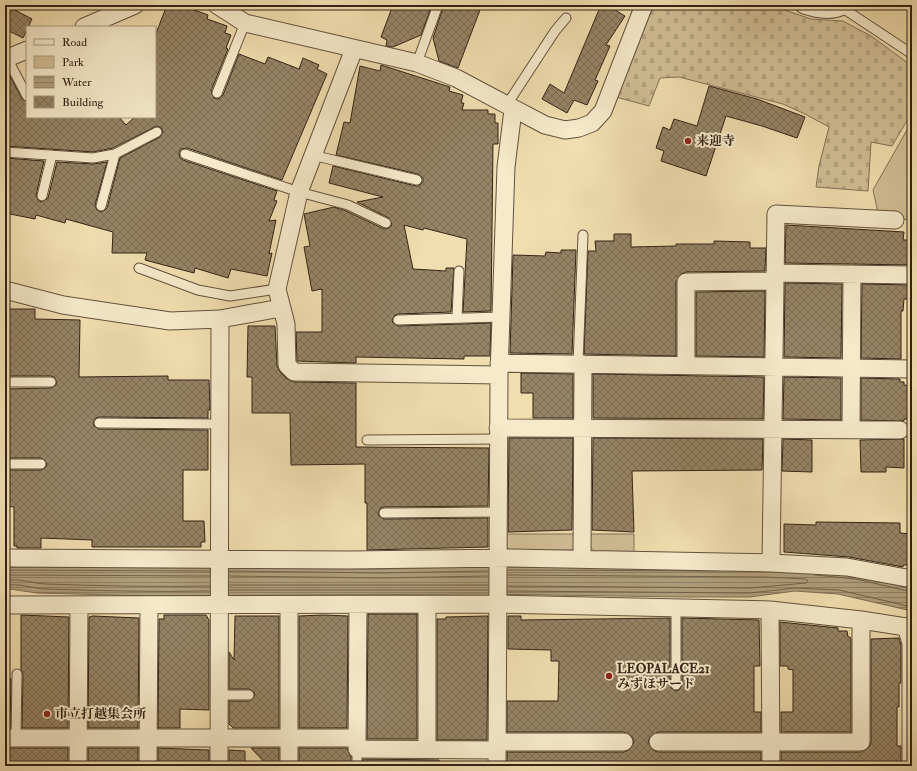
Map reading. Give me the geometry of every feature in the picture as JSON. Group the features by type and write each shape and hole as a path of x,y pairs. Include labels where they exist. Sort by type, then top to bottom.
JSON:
{"street":[{"path":"86,26 135,5"},
{"path":"217,5 245,23 417,63 456,78 510,108 545,125 565,130 579,128 592,123 603,110 644,5"},
{"path":"804,5 820,10 843,6"},
{"path":"354,49 299,192 277,289 286,324 288,365 294,372 499,369 580,364 912,369"},
{"path":"6,59 26,50"},
{"path":"497,752 499,369 506,167 510,108"},
{"path":"770,562 776,214 895,220"},
{"path":"851,429 852,274"},
{"path":"686,365 686,282 852,274 912,275"},
{"path":"5,290 63,305 170,321 220,318 281,308"},
{"path":"219,766 220,318"},
{"path":"580,364 583,428 582,559"},
{"path":"498,434 583,428 900,430"},
{"path":"5,558 219,560 497,558 770,562 847,567 912,579"},
{"path":"5,606 498,604 770,610 861,620 906,627 912,643 910,766"},
{"path":"78,766 79,605"},
{"path":"148,766 149,605"},
{"path":"289,605 289,766"},
{"path":"357,743 358,605"},
{"path":"427,605 427,749"},
{"path":"770,610 770,766"},
{"path":"658,742 861,742 861,620"},
{"path":"11,738 289,738 427,749 497,752 624,742"}],"lane":[{"path":"417,63 438,5"},
{"path":"843,6 912,54"},
{"path":"510,108 555,31 566,18"},
{"path":"217,93 245,23"},
{"path":"6,59 26,94"},
{"path":"5,152 93,158 115,154 157,132"},
{"path":"101,206 115,154"},
{"path":"185,154 299,192 348,205 386,223"},
{"path":"42,196 52,155"},
{"path":"312,156 418,180"},
{"path":"580,364 583,235"},
{"path":"139,268 198,290 230,296 277,289"},
{"path":"457,318 458,270"},
{"path":"398,320 501,317"},
{"path":"5,382 51,382"},
{"path":"99,424 220,424"},
{"path":"367,440 498,434"},
{"path":"5,464 41,464"},
{"path":"384,513 498,512"},
{"path":"676,609 676,685"},
{"path":"11,738 17,674"},
{"path":"219,695 249,695"},
{"path":"357,743 357,766"}],"green space":[{"path":"654,5 770,5 811,19 843,21 871,36 912,66 912,112 892,146 871,142 868,191 816,187 819,166 829,127 783,104 679,77 660,78 649,106 616,97 642,29"},
{"path":"912,121 912,221 878,213 873,190"},
{"path":"506,534 576,534 576,546 573,550 511,551 506,547"},
{"path":"589,534 634,534 634,552 596,552 589,546"}],"water":[{"path":"508,566 704,567 857,575 912,589 912,611 838,594 795,591 750,597 686,597 482,594 153,596 37,593 10,589 5,591 5,567 380,569"}],"building":[{"path":"5,5 32,19 29,26 26,26 26,32 23,38 5,29"},
{"path":"167,5 181,5 208,15 207,19 227,26 225,33 231,35 226,48 228,49 211,91 214,98 218,99 223,95 239,54 265,64 268,57 299,69 303,58 319,65 317,69 327,74 282,180 187,148 181,149 179,152 180,158 183,160 277,191 274,200 277,201 269,221 276,220 269,254 272,253 267,276 231,269 228,278 195,268 194,273 145,260 147,253 112,253 113,232 66,219 65,223 36,215 35,219 5,213 5,158 44,161 36,195 38,200 41,202 48,198 57,162 93,164 107,162 95,205 97,210 102,212 107,208 120,158 160,137 163,132 161,127 155,127 113,148 93,152 5,146 5,76 9,74 22,99 26,101 26,118 120,118 126,125 134,118 156,118 156,33"},
{"path":"393,5 432,5 421,35 393,47 386,46 387,40 381,37"},
{"path":"444,5 466,5 480,10 458,68 439,61 433,38"},
{"path":"601,5 607,5 625,16 606,45 610,46 595,80 598,81 587,105 574,100 567,113 542,99 550,84 564,93"},
{"path":"381,65 450,87 449,91 463,95 461,103 464,103 462,110 488,110 488,114 495,114 495,123 498,123 498,144 493,144 491,311 463,312 467,239 424,228 423,230 404,225 413,269 446,271 446,268 454,268 451,312 398,314 395,315 392,320 393,323 398,326 491,323 490,356 464,356 464,359 356,357 356,363 297,361 296,332 322,332 322,289 312,291 304,247 310,246 304,214 334,207 384,229 389,228 392,225 389,218 357,202 383,197 329,183 333,166 416,186 419,186 423,182 423,178 418,174 336,155 344,122 350,123 360,66 380,71"},
{"path":"709,86 757,99 805,117 797,138 726,116 706,176 661,161 664,151 656,148 663,127 670,130 674,119 697,126"},
{"path":"786,225 904,232 903,240 912,240 912,265 785,263"},
{"path":"614,234 631,234 631,247 676,246 676,244 714,244 714,241 750,242 750,248 766,248 765,271 686,272 681,274 676,282 676,356 584,354 588,251 596,251 595,241 614,241"},
{"path":"561,250 576,250 572,354 510,353 513,255 545,256 546,252 561,253"},
{"path":"785,283 842,284 841,358 784,357"},
{"path":"862,284 912,285 912,299 904,299 903,311 901,311 901,359 861,358"},
{"path":"765,291 764,357 696,356 696,292"},
{"path":"8,309 35,309 35,319 80,320 79,377 168,376 168,380 209,380 210,410 208,410 208,418 99,417 96,418 93,423 94,426 99,429 208,430 208,470 183,470 183,521 204,521 205,542 201,542 201,547 92,547 92,540 41,538 41,548 17,548 17,546 14,546 14,507 5,506 5,470 41,470 46,467 47,464 41,458 5,458 6,389 51,388 56,385 57,382 54,377 51,376 8,376"},
{"path":"248,326 275,326 277,366 280,372 287,379 294,382 356,383 356,447 489,448 488,506 384,507 381,508 378,513 379,516 384,519 488,518 488,547 367,550 365,464 291,465 290,413 252,413 252,377 247,377"},
{"path":"521,373 573,374 573,418 533,418 533,393 521,393"},
{"path":"593,374 764,377 763,419 593,418"},
{"path":"784,377 841,378 841,420 783,419"},
{"path":"861,378 900,379 900,382 904,382 904,385 912,386 912,419 904,419 904,421 861,420"},
{"path":"509,438 573,438 572,530 508,532"},
{"path":"593,438 763,439 762,470 632,471 634,532 592,530"},
{"path":"783,439 812,440 812,472 782,471"},
{"path":"904,439 904,468 886,467 886,472 861,472 860,440"},
{"path":"816,522 900,523 900,533 912,534 912,565 903,565 903,567 849,557 784,552 784,524 816,525"},
{"path":"368,614 417,614 417,739 367,739"},
{"path":"21,615 69,617 68,728 22,728 23,674 21,670"},
{"path":"164,615 206,615 209,620 209,710 180,709 180,728 158,728 159,619 164,619"},
{"path":"235,616 279,616 279,728 233,728 229,724 229,701 249,701 255,695 254,692 249,689 229,689 229,652 234,660"},
{"path":"299,616 348,616 347,728 299,728"},
{"path":"488,616 487,740 437,740 437,619 446,619 446,617"},
{"path":"508,616 521,616 521,620 670,618 670,685 671,688 676,691 679,690 682,685 682,618 759,620 760,666 754,666 754,712 761,712 761,732 658,732 650,737 648,742 653,750 658,752 761,752 761,765 507,766 507,752 624,752 629,750 634,742 632,737 624,732 507,732 507,701 558,701 559,661 551,661 551,650 508,649"},
{"path":"89,617 139,618 138,728 88,728"},
{"path":"780,622 838,628 838,631 847,631 848,637 851,639 851,732 781,732 781,712 793,712 793,670 788,669 788,666 780,666"},
{"path":"899,638 901,645 901,683 899,683 899,707 897,707 897,746 901,746 901,766 781,765 781,752 861,752 869,747 871,742 871,639"},
{"path":"5,679 11,679 10,728 5,728"},
{"path":"5,748 68,748 68,766 5,766"},
{"path":"88,748 138,748 138,766 88,766"},
{"path":"158,748 209,750 209,766 158,766"},
{"path":"251,748 279,748 279,766 268,766"},
{"path":"299,748 347,748 351,757 351,766 299,766"},
{"path":"229,750 245,751 245,766 229,766"},
{"path":"363,759 439,760 439,766 363,766"}],"place":[{"name":"来迎寺","path":"688,141"},
{"name":"LEOPALACE21 みずほサード","path":"609,676"},
{"name":"市立打越集会所","path":"47,714"}]}
